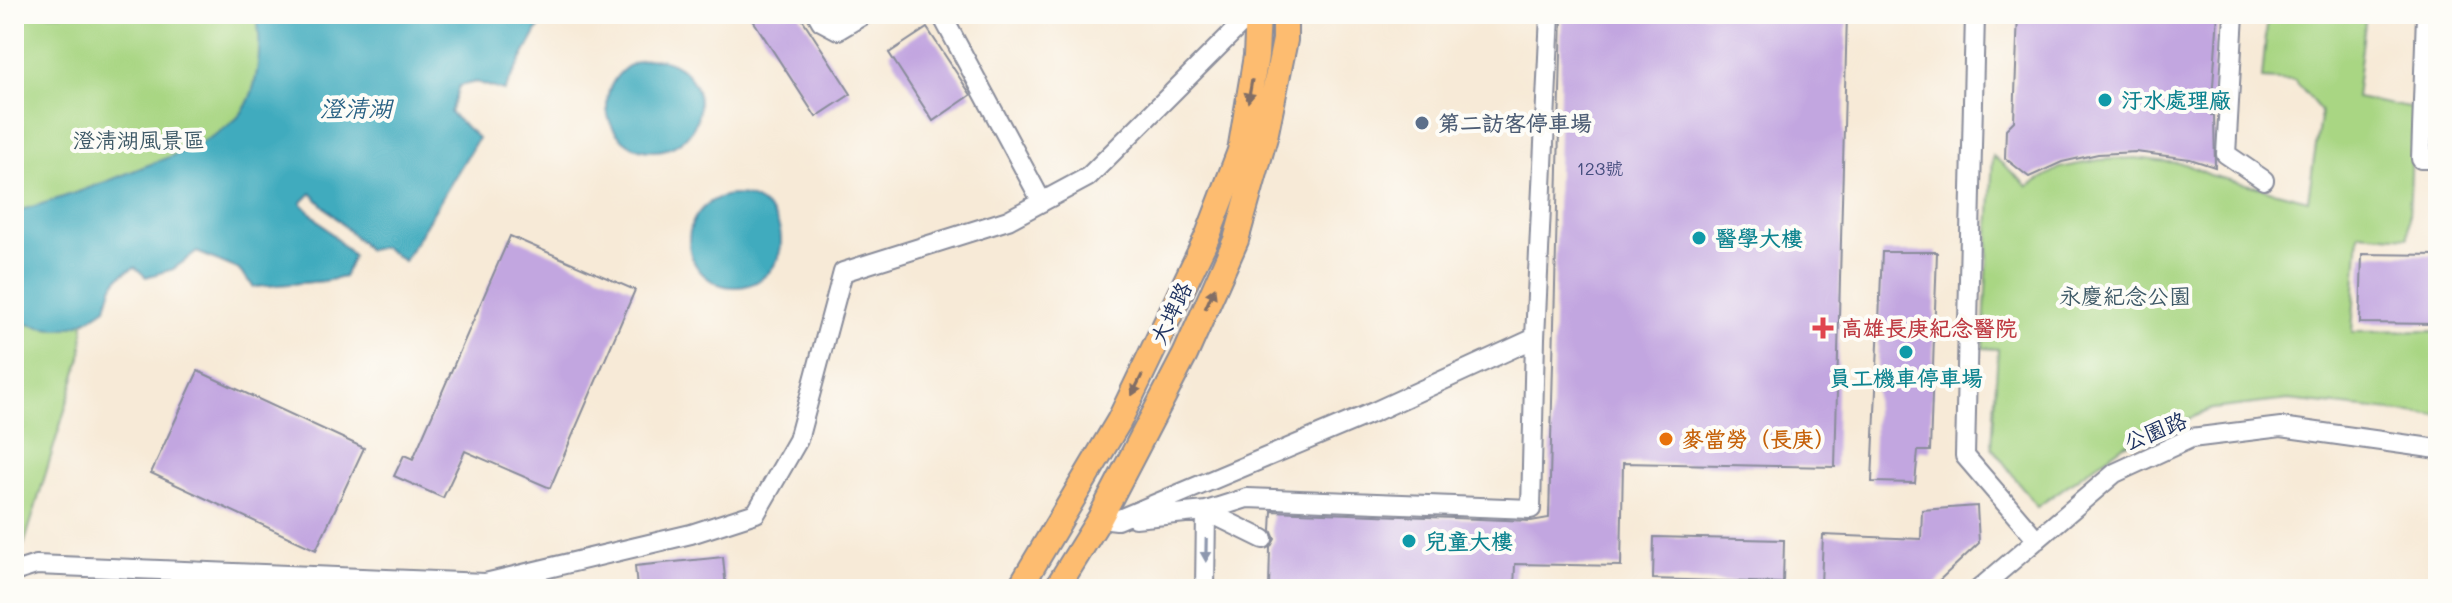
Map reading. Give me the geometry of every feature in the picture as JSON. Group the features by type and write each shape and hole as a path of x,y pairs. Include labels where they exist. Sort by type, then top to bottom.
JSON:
{"main road":[{"name":"大埤路","path":"1019,589 1119,421 1208,235 1240,151 1256,56 1258,14"},
{"name":"大埤路","path":"1056,589 1109,519 1236,240 1265,137 1285,40 1285,14"}],"street":[{"path":"817,14 821,21 838,30 865,14"},
{"path":"941,14 1042,202"},
{"path":"14,572 36,565 485,583 691,534 756,513 798,440 843,272 1008,220 1088,177 1251,14"},
{"path":"1109,519 1206,511 1247,498 1531,509 1535,338 1550,14"},
{"path":"1975,14 1965,456 2037,540"},
{"path":"2234,14 2226,154 2264,180"},
{"path":"2426,14 2421,159 2438,159"},
{"path":"1109,519 1376,411 1535,338"},
{"name":"公園路","path":"1979,589 2115,473 2191,438 2281,427 2438,449"},
{"path":"1206,511 1263,539"},
{"path":"1205,589 1206,511"}],"green space":[{"name":"澄清湖","path":"14,14 546,14 504,91 476,82 459,86 450,113 478,138 404,261 383,247 368,250 311,193 301,203 353,256 344,277 254,287 238,269 197,252 173,269 146,277 135,267 118,278 106,308 84,323 81,357 24,545 14,548"},
{"name":"永慶紀念公園","path":"2268,14 2366,14 2356,98 2414,109 2408,237 2359,233 2352,332 2438,331 2438,416 2288,400 2212,409 2124,445 2037,507 1992,447 1998,349 1983,348 1993,156 2028,186 2060,168 2099,160 2136,158 2185,164 2210,175 2308,200 2321,111 2295,81 2262,79"}],"water":[{"name":"澄清湖","path":"256,14 546,14 504,91 476,82 459,86 450,113 478,138 404,261 383,247 368,250 311,193 301,203 353,256 344,277 254,287 238,269 197,252 173,269 146,277 135,267 128,270 114,283 106,308 72,327 52,329 14,320 14,212 79,192 179,153 215,135 236,119 250,98 257,70 259,40"},
{"path":"644,59 662,59 679,66 692,79 699,105 692,131 679,144 662,151 644,151 627,144 614,131 607,114 607,96 614,79 627,66"},
{"path":"2438,80 2438,136 2426,87"},
{"path":"726,195 744,195 761,202 774,215 781,241 774,267 761,280 744,287 726,287 709,280 696,267 689,250 689,232 696,215 709,202"}],"building":[{"path":"749,14 799,14 851,94 816,117"},
{"name":"醫學大樓","path":"1562,14 1847,14 1835,467 1623,463 1621,566 1515,564 1514,589 1269,589 1270,548 1275,539 1271,530 1272,511 1531,521 1549,518"},
{"name":"汙水處理廠","path":"2018,14 2218,14 2211,115 2214,115 2215,167 2190,159 2136,152 2098,154 2062,162 2029,177 2005,158 2006,129 2014,121"},
{"path":"927,28 971,95 933,121 889,53"},
{"path":"510,236 635,290 550,488 465,451 443,498 394,476 404,455 413,459"},
{"name":"員工機車停車場","path":"1882,252 1937,252 1930,451 1918,451 1915,483 1872,482"},
{"path":"2362,254 2438,255 2438,324 2360,323"},
{"path":"198,371 364,448 316,550 151,473"},
{"path":"1977,506 1979,543 1930,589 1821,585 1823,535 1921,539 1922,510"},
{"path":"1654,537 1784,540 1783,583 1653,579"},
{"path":"723,557 726,589 637,589 635,566"}],"place":[{"name":"汙水處理廠","path":"2105,100"},
{"name":"第二訪客停車場","path":"1422,123"},
{"name":"醫學大樓","path":"1699,238"},
{"name":"高雄長庚紀念醫院","path":"1823,328"},
{"name":"員工機車停車場","path":"1906,352"},
{"name":"麥當勞（長庚）","path":"1666,439"},
{"name":"兒童大樓","path":"1409,541"}],"park label":[{"name":"澄清湖風景區","path":"139,140"}]}
